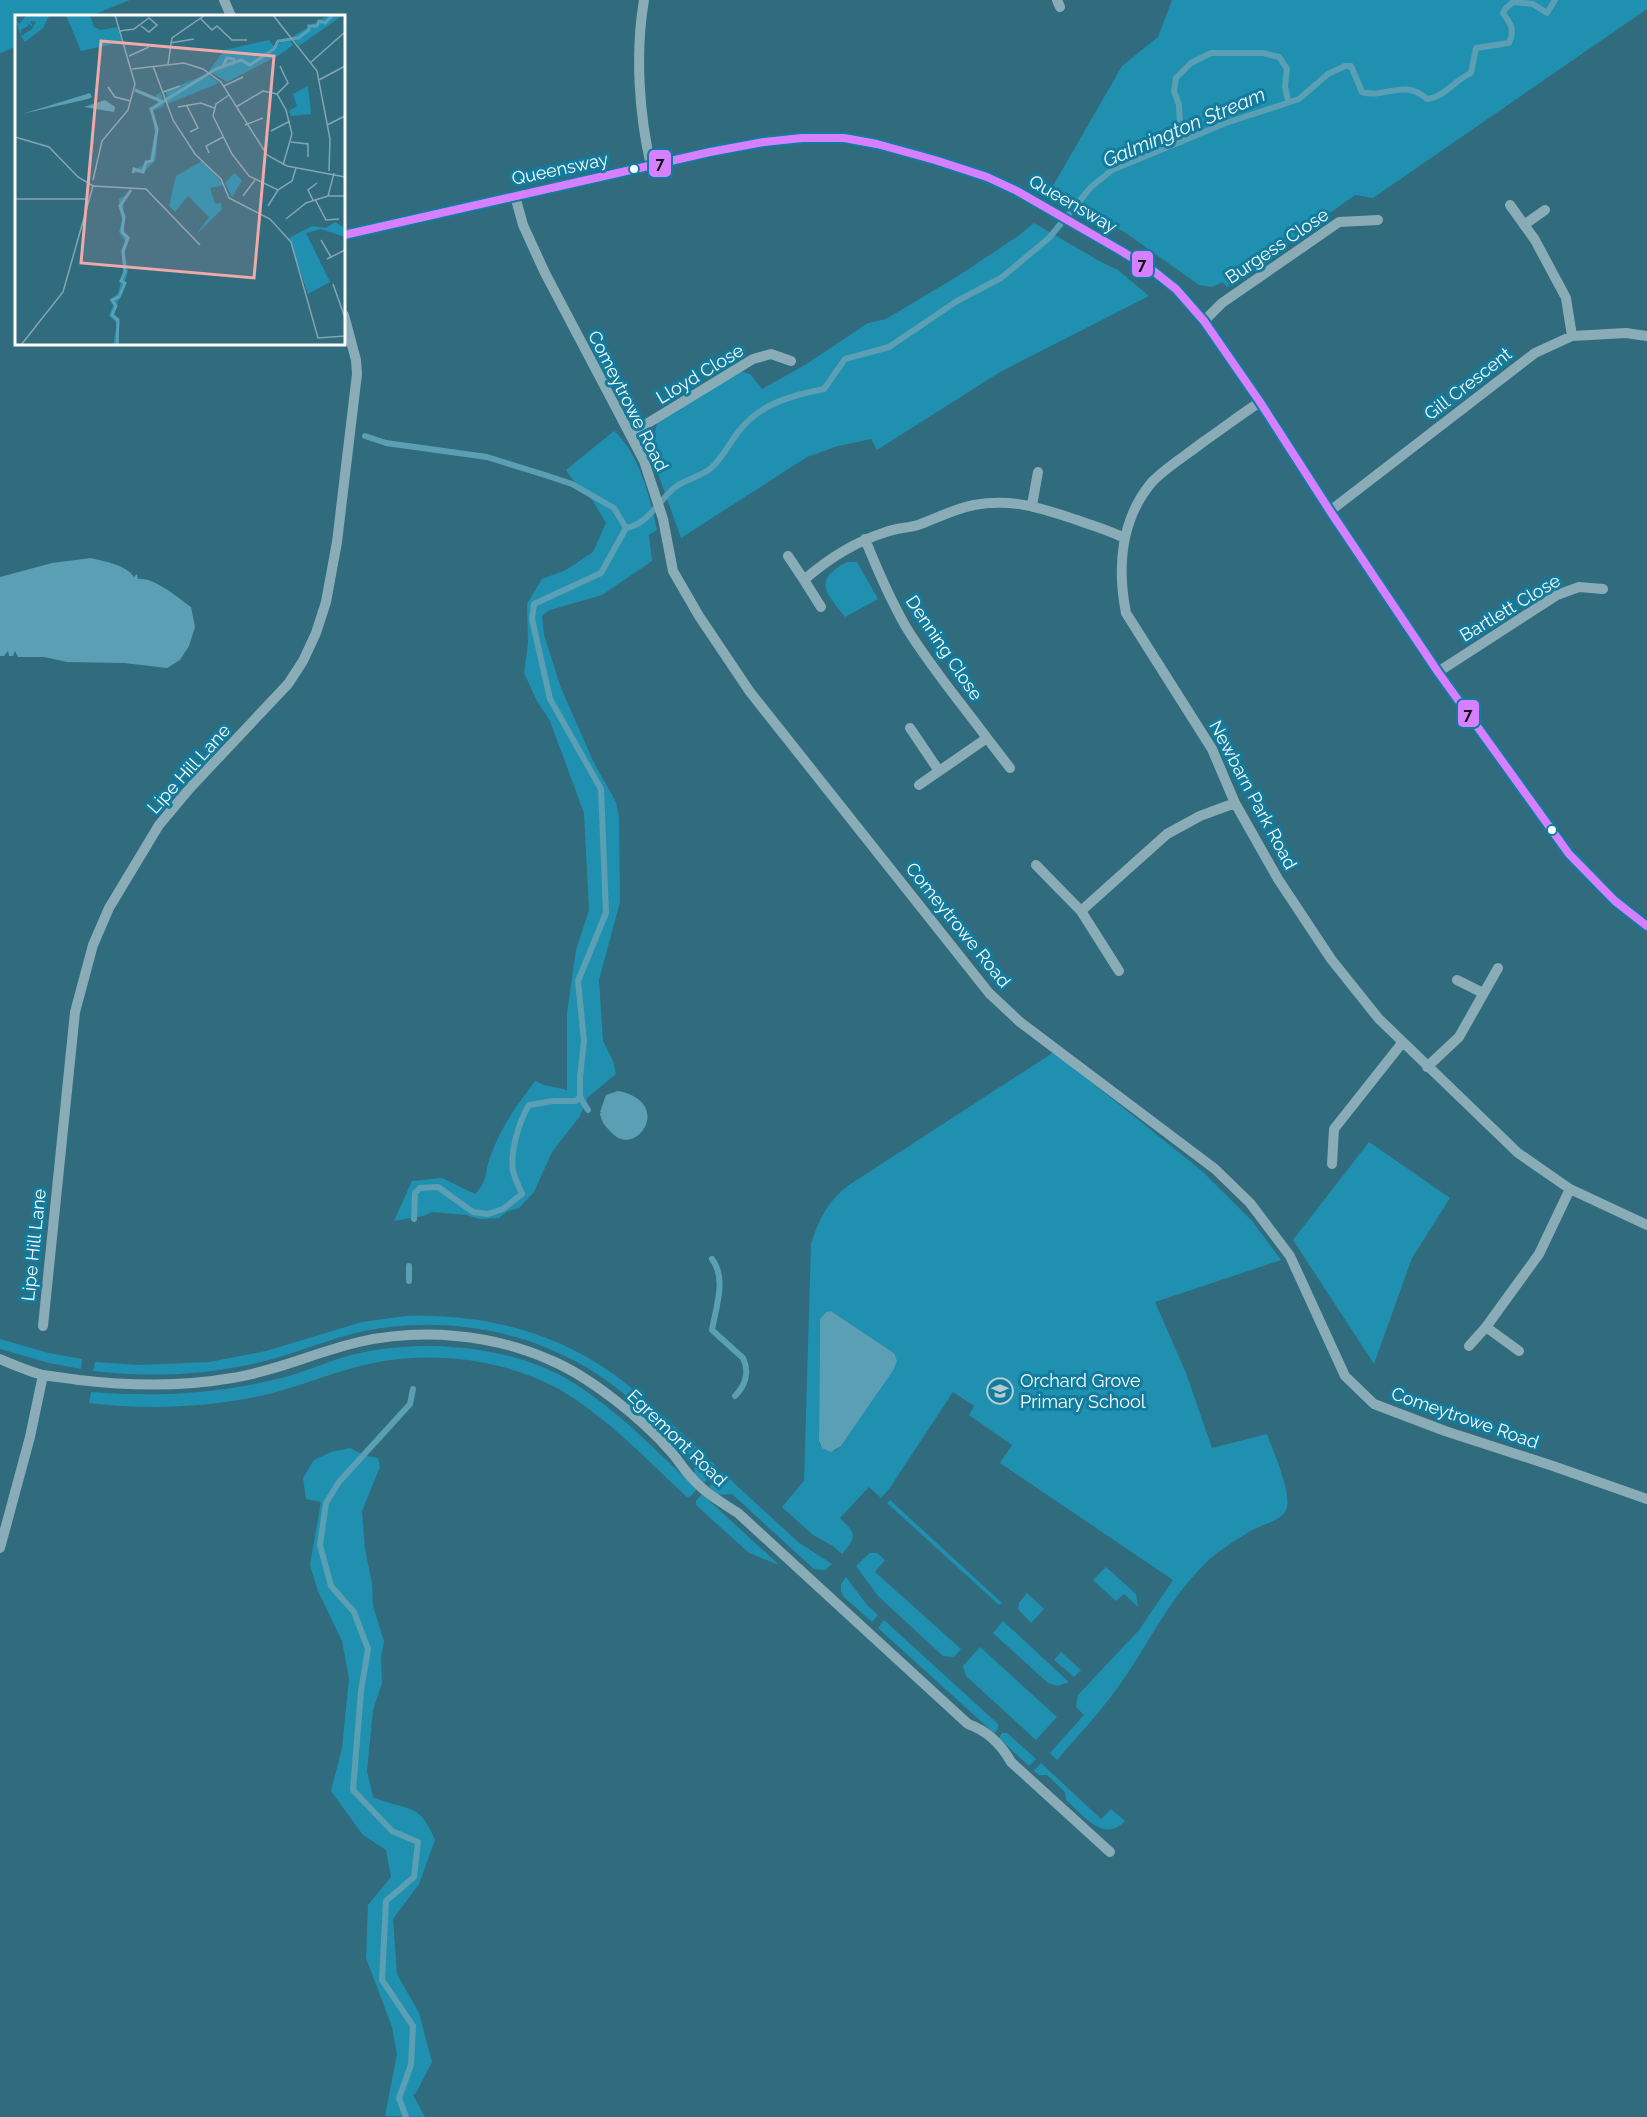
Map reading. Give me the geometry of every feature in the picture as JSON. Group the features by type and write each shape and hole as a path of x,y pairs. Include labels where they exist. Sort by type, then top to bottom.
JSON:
{"street":[{"path":"224,0 231,15"},
{"path":"644,0 640,20 641,82 646,141 651,166"},
{"name":"Queensway","path":"345,235 710,152 802,138 844,138 877,144 935,160 987,177 1047,208 1152,270 1176,289 1204,321 1438,672 1569,854 1615,901 1647,926"},
{"name":"Comeytrowe Road","path":"514,196 538,260 576,336 644,461 663,519 673,571 699,616 750,692 989,993 1020,1022 1215,1169 1250,1203 1290,1256 1345,1376 1374,1404 1445,1431 1647,1499"},
{"path":"1510,205 1535,240 1566,298 1572,336"},
{"path":"1524,225 1545,210"},
{"name":"Burgess Close","path":"1204,321 1222,303 1339,222 1378,220"},
{"name":"Lipe Hill Lane","path":"43,1326 75,1012 93,945 108,908 159,825 190,788 288,684 303,661 316,633 326,602 337,542 357,374 356,360 345,319"},
{"name":"Gill Crescent","path":"1330,511 1535,352 1572,336 1626,333 1647,336"},
{"name":"Lloyd Close","path":"630,434 753,359 771,354 790,361"},
{"name":"Newbarn Park Road","path":"1260,402 1153,481 1131,516 1125,538 1121,566 1126,613 1212,748 1235,803 1278,879 1331,959 1379,1019 1518,1153 1570,1189 1647,1225"},
{"path":"1032,505 1038,472"},
{"path":"804,580 824,562 865,539 916,525 942,513 974,505 1002,502 1032,505 1125,538"},
{"name":"Denning Close","path":"865,539 881,579 906,627 932,666 1010,768"},
{"path":"788,556 821,607"},
{"name":"Bartlett Close","path":"1438,672 1557,595 1579,586 1603,589"},
{"path":"910,728 939,771"},
{"path":"919,785 987,738"},
{"path":"1081,911 1167,834 1200,816 1235,803"},
{"path":"1036,865 1081,911 1119,971"},
{"path":"1427,1067 1459,1037 1498,968"},
{"path":"1457,980 1484,993"},
{"path":"1332,1164 1334,1130 1402,1043"},
{"path":"1469,1346 1486,1327 1539,1254 1570,1189"},
{"path":"1486,1327 1519,1352"},
{"name":"Egremont Road","path":"0,1359 43,1374 127,1385 195,1383 261,1372 357,1343 407,1335 448,1336 490,1341 550,1359 606,1393 638,1421 672,1452 697,1483 714,1498 738,1513 968,1724 981,1728 1003,1749 1011,1762 1110,1852"},
{"path":"0,1548 5,1508 30,1437 43,1374"}],"shaded area":[{"path":"0,0 130,0 92,15 15,15 15,47 0,53"},
{"path":"1172,0 1647,0 1647,9 1373,198 1355,195 1227,287 1223,282 1212,287 1199,285 1123,231 1046,198 1122,66 1158,37"},
{"path":"1034,223 1118,270 1149,296 1000,372 877,450 871,439 838,446 807,457 681,538 650,451 657,423 739,371 750,374 762,389 805,365 868,323 886,319 958,276"},
{"path":"614,431 623,440 637,463 647,490 657,530 649,535 652,561 602,595 550,610 542,616 544,635 561,688 594,763 616,802 619,818 620,902 599,980 603,1041 613,1061 616,1074 588,1097 580,1116 552,1152 534,1192 519,1208 508,1211 499,1218 480,1219 466,1215 432,1212 423,1216 394,1221 412,1181 442,1178 475,1194 484,1180 499,1135 535,1081 567,1090 567,1013 576,950 589,910 584,813 550,721 537,701 524,673 528,643 527,604 542,579 566,570 593,552 606,523 593,501 566,470"},
{"path":"91,558 120,566 134,577 137,574 138,579 151,581 191,607 195,627 189,646 180,660 167,668 124,663 67,662 44,657 18,657 15,651 13,656 9,656 8,651 4,656 0,656 0,577 52,563"},
{"path":"847,562 857,562 878,599 845,617 828,594 826,581 829,575"},
{"name":"Orchard Grove Primary School","path":"1054,1052 1202,1171 1253,1222 1281,1260 1155,1302 1186,1373 1212,1448 1267,1434 1285,1485 1287,1505 1285,1512 1229,1545 1199,1570 1165,1613 1116,1690 1057,1760 1050,1753 1084,1715 1076,1707 1078,1695 1139,1630 1173,1580 1000,1463 1012,1445 969,1415 974,1406 953,1392 881,1498 869,1487 840,1518 853,1535 851,1543 842,1554 813,1535 782,1507 804,1481 811,1244 825,1211 835,1197 849,1185","holes":["831,1311 894,1353 896,1365 841,1446 835,1451 820,1445 820,1319 826,1312"]},
{"path":"618,1091 635,1097 644,1106 647,1116 645,1126 631,1139 621,1139 612,1133 604,1124 600,1113 606,1095"},
{"path":"1369,1142 1450,1198 1412,1258 1374,1364 1293,1240"},
{"path":"831,1311 894,1353 897,1361 894,1369 841,1446 831,1452 822,1448 819,1441 820,1319 826,1312"},
{"path":"405,1316 487,1321 539,1335 565,1346 589,1358 626,1383 717,1467 704,1483 695,1475 694,1459 674,1439 610,1383 583,1365 524,1340 461,1327 396,1326 364,1331 269,1360 203,1372 159,1375 93,1371 95,1362 139,1365 209,1362 266,1351 362,1322"},
{"path":"0,1339 49,1353 82,1359 81,1369 49,1363 0,1349"},
{"path":"432,1346 487,1351 522,1360 556,1373 606,1406 697,1489 687,1497 612,1427 562,1391 517,1371 468,1360 418,1358 369,1364 274,1393 217,1403 132,1407 89,1403 91,1392 163,1394 234,1388 290,1375 364,1352"},
{"path":"350,1448 366,1456 378,1458 380,1467 362,1511 373,1606 384,1641 381,1657 382,1683 373,1710 367,1771 373,1797 417,1813 429,1827 435,1840 419,1884 393,1919 397,1974 419,2013 432,2062 413,2095 425,2117 385,2116 397,2054 392,2027 366,1958 368,1905 391,1877 386,1850 363,1835 331,1791 342,1748 349,1678 342,1641 318,1591 310,1565 321,1502 306,1499 303,1478 314,1460 331,1452"},
{"path":"722,1472 798,1542 832,1564 825,1570 814,1569 732,1494 717,1495 709,1487"},
{"path":"702,1494 779,1565 749,1553 696,1505 696,1501"},
{"path":"890,1500 1002,1603 999,1605 887,1503"},
{"path":"870,1553 877,1553 885,1560 875,1572 961,1649 954,1657 943,1656 878,1596 856,1566"},
{"path":"1106,1567 1136,1594 1138,1607 1124,1594 1116,1601 1093,1580"},
{"path":"846,1577 867,1605 878,1615 872,1622 844,1597 841,1584"},
{"path":"1027,1593 1044,1609 1031,1623 1018,1609 1019,1603"},
{"path":"884,1620 998,1724 998,1729 994,1733 878,1628"},
{"path":"1003,1621 1069,1682 1058,1686 1048,1683 993,1633"},
{"path":"980,1647 1057,1717 1036,1740 966,1676 963,1666"},
{"path":"1061,1652 1081,1670 1074,1677 1054,1660"},
{"path":"1002,1733 1007,1733 1036,1759 1029,1766 999,1738"},
{"path":"1041,1763 1101,1819 1111,1809 1125,1821 1109,1829 1101,1828 1086,1819 1066,1800 1065,1792 1047,1775 1039,1775 1034,1771"}],"waterway":[{"name":"Galmington Stream","path":"414,1219 415,1193 420,1188 438,1187 473,1212 488,1214 503,1209 522,1194 512,1163 519,1128 529,1105 553,1101 576,1101 580,1097 584,1041 578,981 606,913 601,789 550,699 532,619 534,604 601,573 626,528 640,522 678,485 711,468 739,431 756,414 777,402 824,389 845,359 889,347 957,301 1001,278 1049,238 1091,187 1112,170 1226,123 1299,99 1328,74 1345,66 1351,66 1362,92 1379,93 1402,89 1418,93 1427,99 1433,98 1471,73 1476,48 1509,43 1512,34 1511,27 1503,13 1513,2 1533,4 1547,13 1555,0"},
{"path":"1181,142 1179,105 1174,91 1176,78 1191,63 1211,53 1263,53 1279,57 1287,69 1285,86 1288,101"},
{"path":"365,436 386,443 487,457 572,484 614,508 626,528"},
{"path":"580,1097 588,1110"},
{"path":"712,1259 720,1284 712,1330 743,1358 746,1368 744,1383 735,1396"},
{"name":"Galmington Stream","path":"409,1266 409,1281"},
{"name":"Galmington Stream","path":"406,2117 399,2098 411,2065 413,2026 382,1980 386,1901 414,1877 418,1842 392,1831 353,1790 361,1691 368,1649 354,1612 331,1586 320,1545 326,1503 339,1482 410,1404 413,1389"}],"transit line":[{"name":"7","path":"345,235 710,152 802,138 844,138 877,144 987,177 1017,191 1152,270 1176,289 1204,321 1438,672 1569,854 1615,901 1647,926"}],"place":[{"name":"Orchard Grove Primary School","path":"1000,1391"}]}
